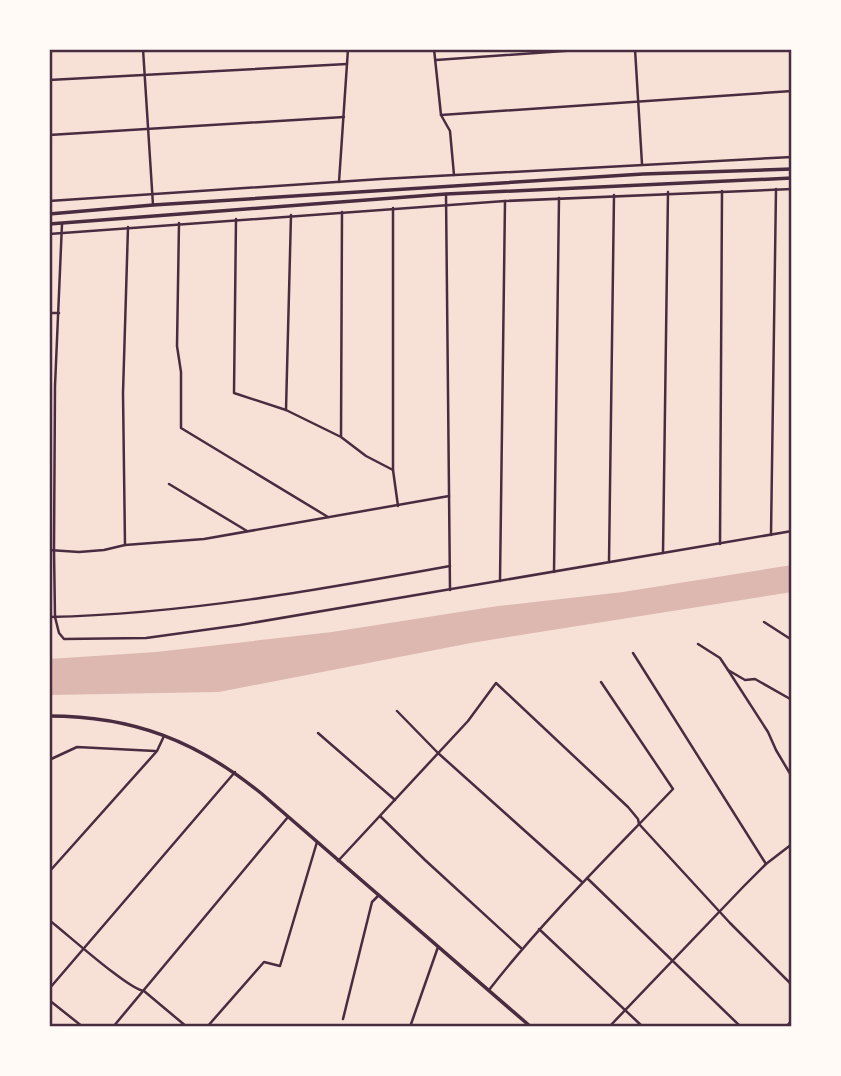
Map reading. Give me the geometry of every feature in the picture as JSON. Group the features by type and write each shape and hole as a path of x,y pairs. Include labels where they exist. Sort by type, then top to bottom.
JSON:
{"main road":[{"path":"49,214 651,174 792,169"},
{"path":"49,223 446,194 792,178"},
{"path":"49,716 76,716 122,723 191,746 235,772 531,1027"}],"street":[{"path":"143,49 153,205"},
{"path":"339,182 348,49"},
{"path":"434,49 441,115 450,131 454,175"},
{"path":"436,60 592,49"},
{"path":"635,49 642,164"},
{"path":"49,80 347,64"},
{"path":"441,115 792,91"},
{"path":"49,135 344,117"},
{"path":"49,201 642,164 792,158"},
{"path":"771,535 776,189"},
{"path":"49,234 614,194 792,189"},
{"path":"719,544 722,191"},
{"path":"663,553 668,192"},
{"path":"446,194 450,590"},
{"path":"609,563 614,194"},
{"path":"554,572 559,198"},
{"path":"500,581 505,201"},
{"path":"393,208 393,470 398,506"},
{"path":"341,437 342,212"},
{"path":"286,410 290,215"},
{"path":"236,219 234,393 286,410 341,437 366,456 393,470"},
{"path":"62,222 51,550 54,617 64,639 146,638 240,625 792,531"},
{"path":"180,223 177,346 181,372 181,428 328,517"},
{"path":"124,545 123,405 128,227"},
{"path":"49,313 59,313"},
{"path":"49,386 55,386"},
{"path":"49,440 55,440"},
{"path":"169,484 248,531"},
{"path":"51,550 79,552 124,545 204,539 449,495"},
{"path":"49,617 212,604 321,589 450,566"},
{"path":"764,622 792,640"},
{"path":"698,645 720,658 768,732 792,777"},
{"path":"633,653 766,864"},
{"path":"728,670 745,680 755,679 792,700"},
{"path":"489,990 522,948 586,877 673,789 601,682"},
{"path":"338,861 468,721 496,683 628,807 639,824 719,911 792,985"},
{"path":"397,711 438,753 582,882"},
{"path":"318,733 395,800"},
{"path":"49,872 156,751 164,736"},
{"path":"49,760 77,747 156,751"},
{"path":"49,989 235,772"},
{"path":"380,816 522,948"},
{"path":"113,1027 288,817"},
{"path":"207,1027 264,962 279,966 317,842"},
{"path":"609,1027 766,864 792,844"},
{"path":"586,877 741,1027"},
{"path":"343,1019 372,902 379,895"},
{"path":"49,920 137,991 144,991 187,1027"},
{"path":"539,929 643,1027"},
{"path":"410,1027 438,947"},
{"path":"49,1000 83,1027"},
{"path":"786,1027 792,1020"}],"shaded area":[{"path":"792,565 792,592 471,643 219,692 49,695 49,659 156,652 332,632 498,606 623,592"}]}
